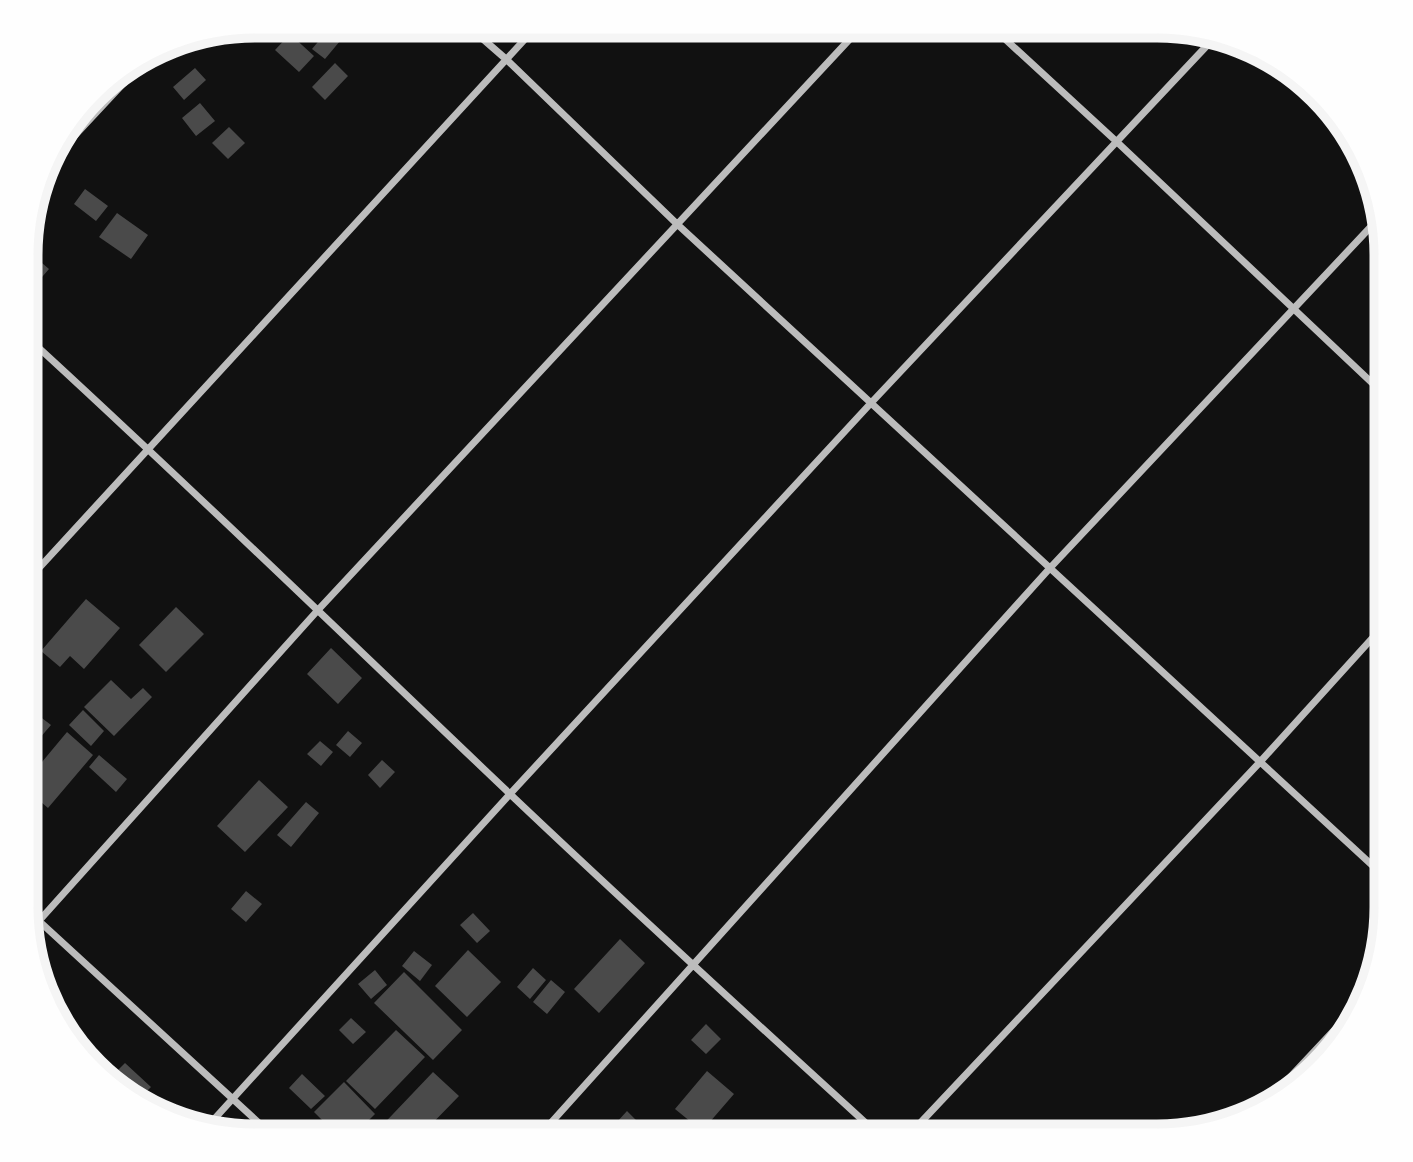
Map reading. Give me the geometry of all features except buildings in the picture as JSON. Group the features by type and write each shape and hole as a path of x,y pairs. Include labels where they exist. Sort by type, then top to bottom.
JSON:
{"street":[{"path":"483,39 677,225 1374,867"},
{"path":"38,568 525,39"},
{"path":"260,1124 39,921 318,610 850,39"},
{"path":"1005,39 1374,385"},
{"path":"215,1119 510,794 871,403 1208,45"},
{"path":"75,135 124,82"},
{"path":"550,1124 1050,568 1373,225"},
{"path":"38,347 149,449 693,966 866,1123"},
{"path":"920,1123 1374,638"},
{"path":"1290,1078 1339,1025"}]}
